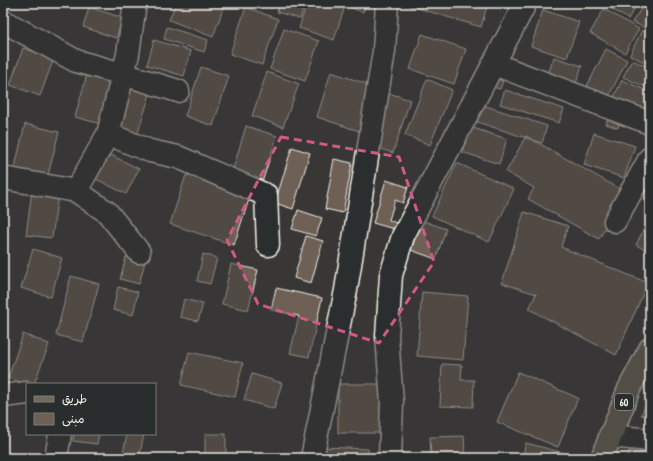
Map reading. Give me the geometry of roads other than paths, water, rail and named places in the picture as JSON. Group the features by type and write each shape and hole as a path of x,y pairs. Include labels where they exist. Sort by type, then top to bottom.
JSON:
{"main road":[{"name":"60","path":"602,458 629,389 650,349"}],"street":[{"path":"76,191 108,134 128,54 135,3"},
{"path":"312,458 347,282 384,51 387,3"},
{"path":"390,458 392,404 387,336 391,275 402,236 525,3"},
{"path":"3,21 76,61 178,91"},
{"path":"494,64 650,123"},
{"path":"108,134 150,151 178,157 266,195 268,245"},
{"path":"615,221 650,158"},
{"path":"3,178 76,191 108,212 138,252"},
{"path":"3,396 26,393"},
{"path":"56,458 60,435"},
{"path":"610,436 650,440"}]}
